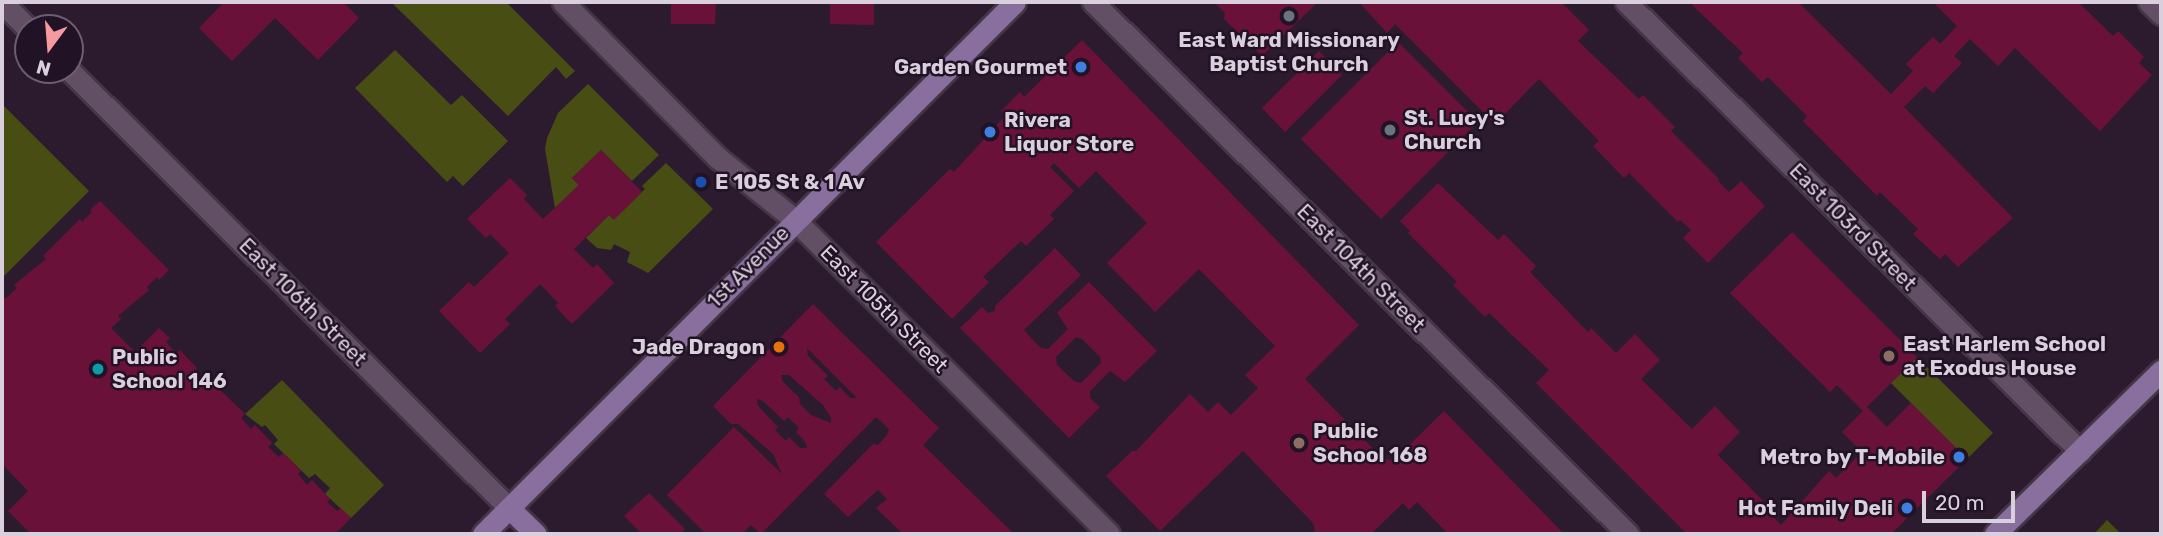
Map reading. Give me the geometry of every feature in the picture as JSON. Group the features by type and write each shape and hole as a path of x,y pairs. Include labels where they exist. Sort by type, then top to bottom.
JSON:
{"main road":[{"name":"1st Avenue","path":"483,534 794,219 1015,2"},
{"path":"1995,534 2161,371"},
{"name":"East 106th Street","path":"509,508 536,534"}],"street":[{"name":"East 105th Street","path":"563,2 718,158 794,219 1109,534"},
{"name":"East 104th Street","path":"1093,2 1628,534"},
{"name":"East 103rd Street","path":"1626,2 2080,451"},
{"path":"2149,2 2161,14"},
{"name":"East 106th Street","path":"83,84 509,508"}],"green space":[{"path":"391,2 506,2 575,71 566,79 556,67 508,116"},
{"path":"395,50 451,105 462,95 508,141 463,186 453,176 447,182 355,88"},
{"path":"588,84 659,155 632,181 601,150 572,178 579,185 555,208 545,149 547,138 558,113"},
{"path":"2,104 89,191 2,278"},
{"path":"666,163 713,209 648,273 627,262 630,252 614,244 611,250 597,248 586,238 609,215 614,219 645,189 642,186"},
{"path":"1917,357 1993,433 1967,459 1891,383"},
{"path":"282,380 384,485 351,518 325,494 330,488 315,474 309,478 274,444 278,440 265,425 262,427 245,414"},
{"path":"2107,520 2121,534 2094,534"}],"building":[{"path":"224,2 343,2 359,18 318,60 275,18 232,61 199,28"},
{"path":"671,2 716,2 715,24 671,24"},
{"path":"830,2 874,2 874,25 830,24"},
{"path":"1214,2 1318,2 1262,56 1224,19 1225,13"},
{"path":"1359,2 1561,2 1589,30 1578,41 1639,99 1643,95 1675,127 1671,131 1729,192 1741,181 1765,206 1708,263 1683,238 1691,230 1680,220 1678,222 1629,173 1624,178 1593,146 1599,141 1539,79 1495,124 1395,24 1387,33"},
{"path":"1695,2 1798,2 1891,94 1913,71 1906,64 1933,37 1940,44 1957,26 1933,2 2078,2 2113,36 2118,31 2144,57 2139,63 2152,75 2100,131 2015,48 1998,66 1970,39 1954,56 1962,63 1933,93 1925,86 1904,107 2013,218 1958,267 1945,254 1940,259 1913,234 1918,229 1880,192 1877,196 1803,121 1807,116 1768,77 1762,82 1738,58 1743,53 1692,5"},
{"path":"1082,40 1359,325 1305,379 1381,457 1393,461 1444,411 1564,534 1448,534 1417,502 1409,510 1403,503 1371,534 1311,534 1315,531 1313,523 1243,451 1160,531 1106,476 1132,451 1136,451 1190,394 1208,412 1218,402 1231,415 1258,388 1245,375 1275,346 1199,269 1155,312 1107,263 1147,223 1096,171 1079,188 1054,163 1050,167 1074,191 1050,215 1054,219 1026,246 1021,241 983,277 989,282 952,319 876,242 950,169 954,172 1006,115 1001,111 1020,92 1024,97"},
{"name":"St. Lucy's Church","path":"1398,42 1478,122 1381,219 1301,139"},
{"path":"1319,51 1342,75 1285,132 1262,108"},
{"path":"601,150 642,192 614,220 609,215 574,249 593,268 597,264 614,283 572,324 555,306 558,303 540,284 505,319 510,324 480,353 439,311 469,282 474,287 509,253 490,234 486,238 467,219 510,178 527,195 524,199 543,219 579,185 572,178"},
{"path":"1438,183 1498,240 1504,234 1536,266 1530,272 1588,332 1591,328 1616,353 1635,334 1660,360 1641,379 1692,429 1715,406 1740,432 1718,455 1767,505 1765,508 1781,525 1829,471 1836,478 1862,452 1842,432 1863,411 1837,385 1830,392 1730,293 1792,232 1917,357 1867,407 1887,427 1911,403 1967,459 1891,534 1687,534 1536,383 1549,370 1489,313 1485,317 1453,285 1457,282 1408,233 1410,231 1400,221"},
{"name":"Public School 146","path":"100,201 169,270 159,280 157,277 147,287 149,290 118,316 121,319 111,328 135,352 159,328 170,338 166,342 176,353 180,350 197,368 193,371 203,382 208,378 245,414 241,418 251,429 255,425 272,443 268,447 279,457 283,453 301,471 298,474 307,485 312,480 330,499 327,502 337,511 341,508 351,518 335,534 31,534 8,511 28,491 2,464 2,298 6,298 17,288 14,285 46,259 43,256 80,219 82,222"},
{"path":"1055,248 1081,275 1024,330 1032,339 1041,348 1048,349 1068,329 1057,313 1089,282 1157,351 1125,382 1110,371 1090,391 1090,398 1100,407 1069,438 960,328 982,307 988,313 995,311 995,306","holes":["1076,337 1082,339 1100,357 1101,363 1081,383 1074,381 1057,365 1056,357"]},
{"path":"813,304 939,428 923,445 1014,534 903,534 876,508 887,499 878,490 848,517 824,494 873,444 878,445 887,435 889,429 876,417 761,534 751,525 742,534 706,534 667,495 734,427 782,474 773,454 738,424 731,424 713,406","holes":["807,348 857,398 850,398 840,387 836,391 824,379 828,376 808,356","781,375 789,375 823,405 831,423 811,415 800,404 799,397 783,382","757,399 763,401 784,421 788,417 799,428 796,432 807,448 800,448 789,437 786,441 775,430 778,427 758,406"]},
{"path":"649,493 685,529 680,534 642,534 624,516"}],"place":[{"name":"East Ward Missionary Baptist Church","path":"1289,16"},
{"name":"Garden Gourmet","path":"1081,67"},
{"name":"St. Lucy's Church","path":"1390,130"},
{"name":"Rivera Liquor Store","path":"990,132"},
{"name":"E 105 St & 1 Av","path":"701,182"},
{"name":"Jade Dragon","path":"779,347"},
{"name":"East Harlem School at Exodus House","path":"1889,356"},
{"name":"Public School 146","path":"98,369"},
{"name":"Public School 168","path":"1299,443"},
{"name":"Metro by T-Mobile","path":"1959,457"},
{"name":"Hot Family Deli","path":"1907,508"}]}
